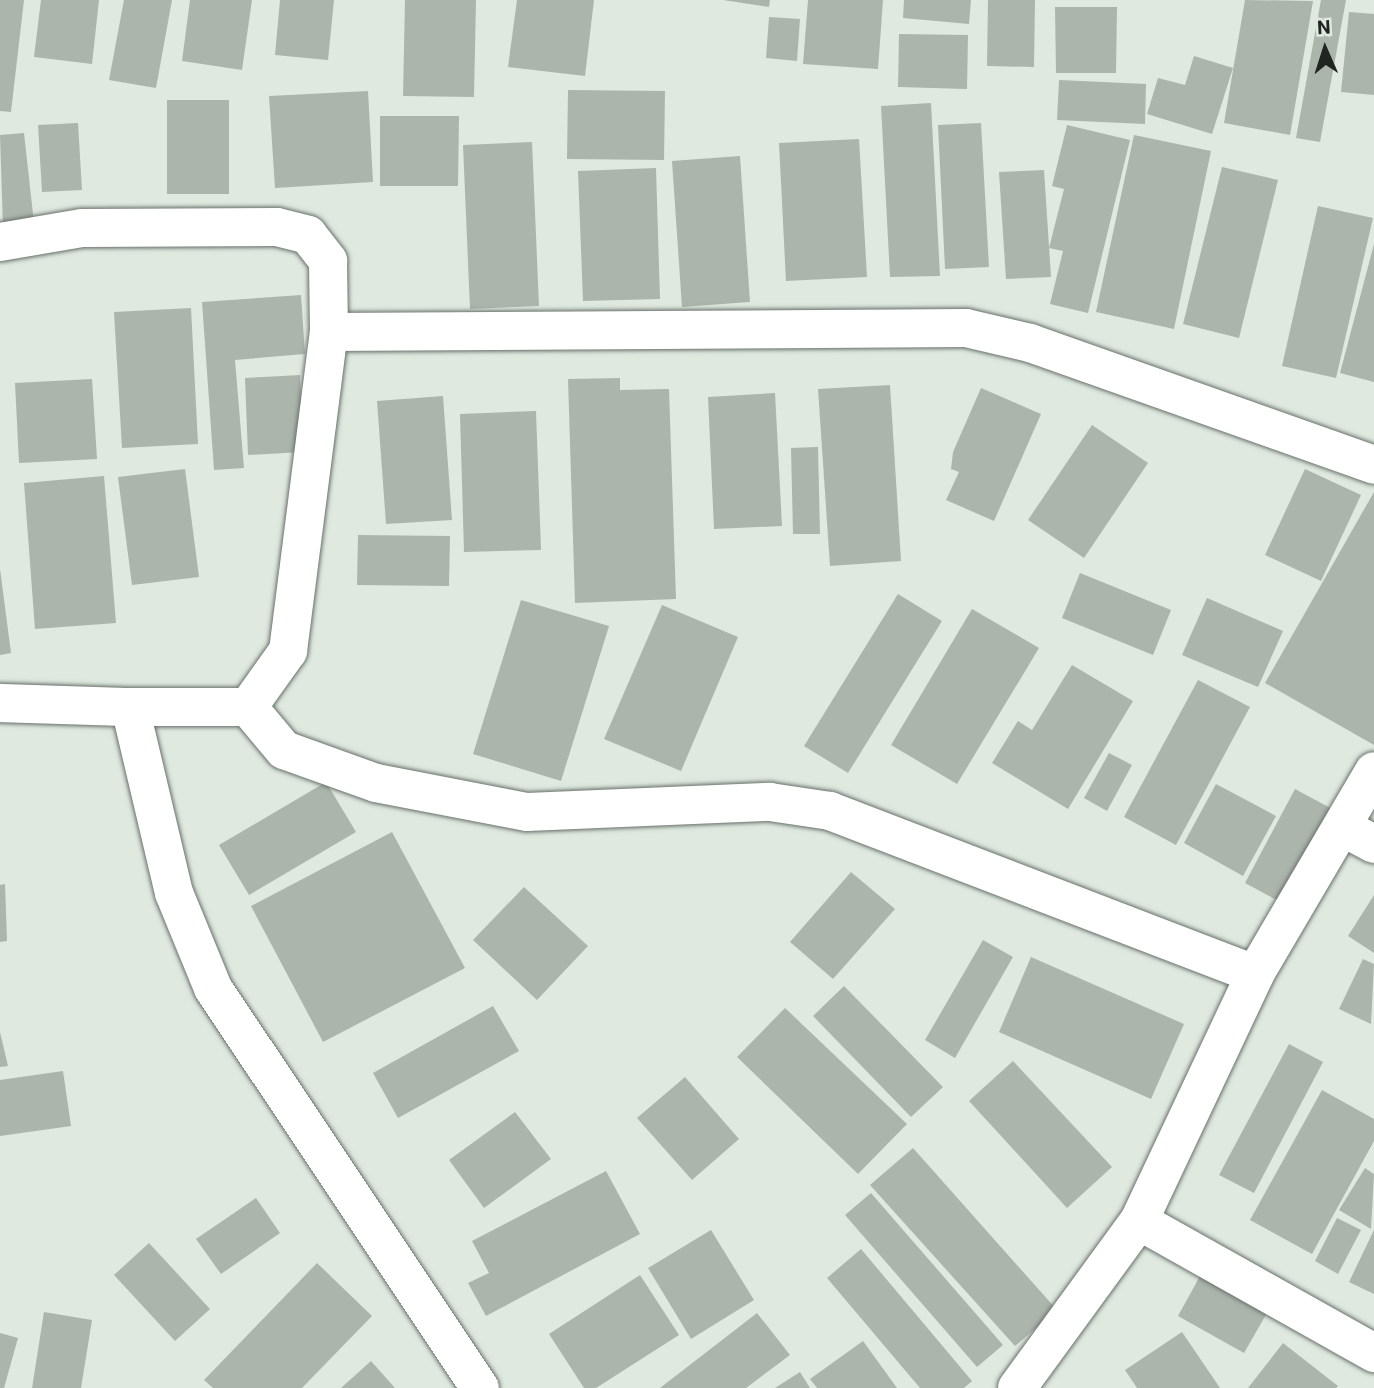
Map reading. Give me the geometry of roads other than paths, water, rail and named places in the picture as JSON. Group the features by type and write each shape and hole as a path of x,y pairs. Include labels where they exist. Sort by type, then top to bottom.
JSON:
{"street":[{"path":"0,242 82,228 277,226 309,235 327,261 329,332 288,651 248,707"},
{"path":"329,332 966,328 1030,343 1374,464"},
{"path":"0,703 248,707 285,750 298,755 376,783 527,812 770,802 830,811 1255,974"},
{"path":"130,707 174,893 213,988 480,1388"},
{"path":"1017,1388 1139,1222 1255,974 1358,836 1374,771"},
{"path":"1139,1222 1374,1353"}]}
